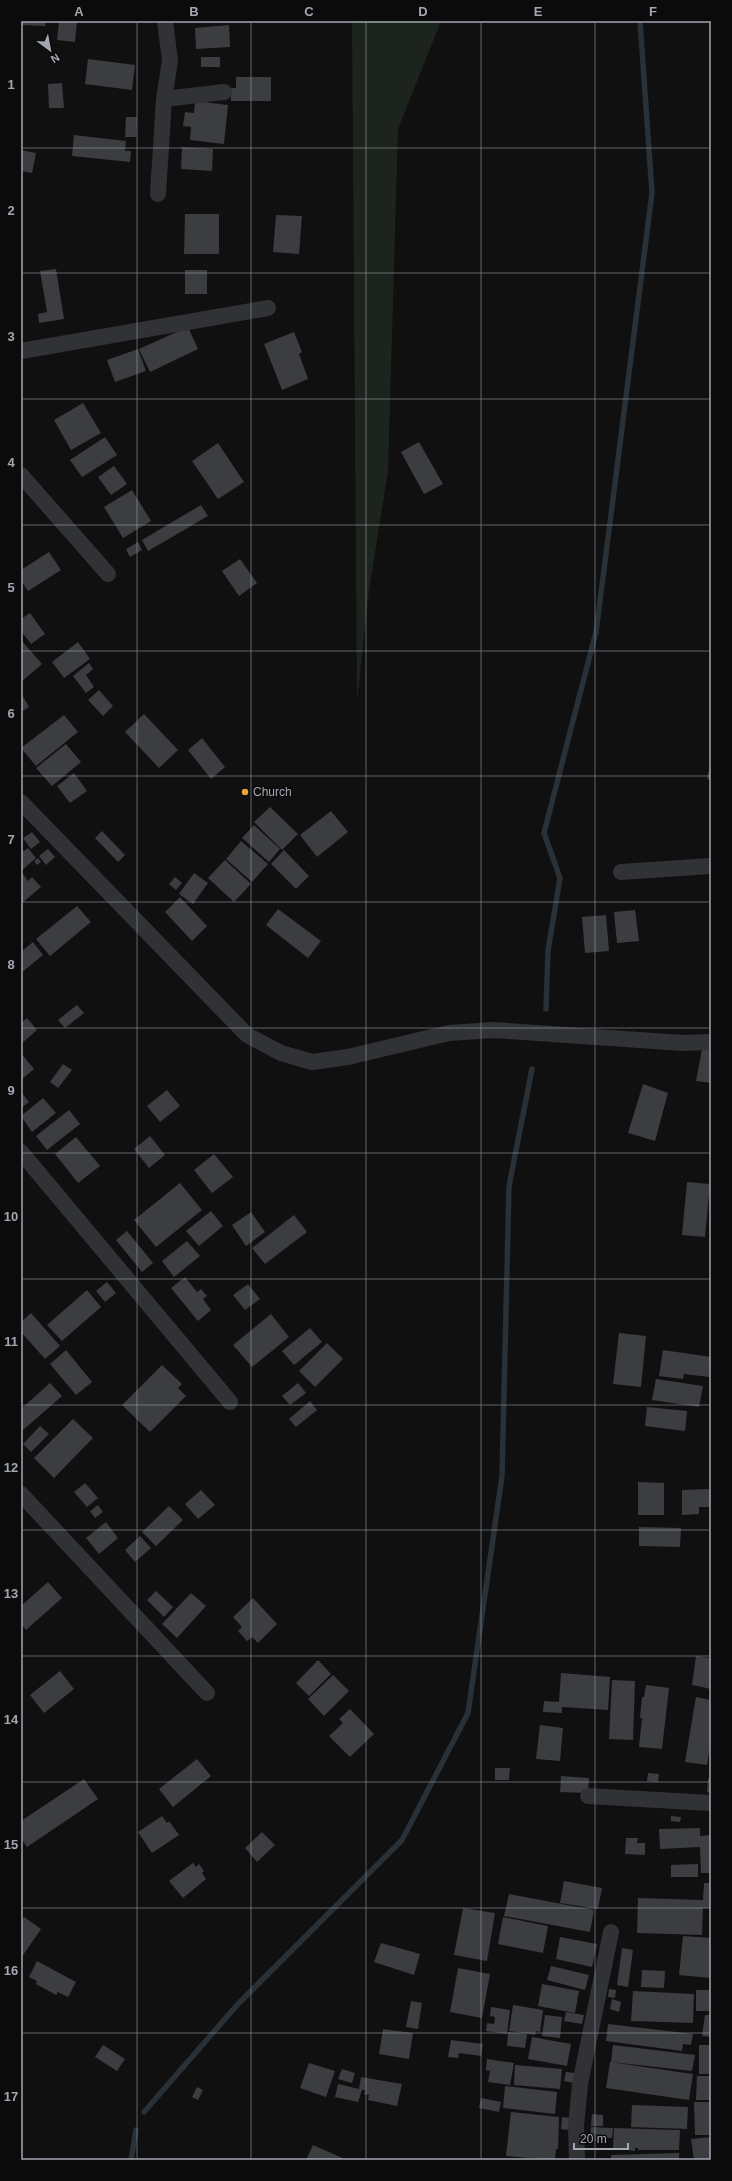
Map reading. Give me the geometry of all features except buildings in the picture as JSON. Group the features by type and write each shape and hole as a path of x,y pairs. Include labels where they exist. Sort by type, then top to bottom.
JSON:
{"street":[{"path":"158,194 164,99 170,61 165,21"},
{"path":"164,99 224,92"},
{"path":"21,351 268,308"},
{"path":"21,475 108,574"},
{"path":"21,802 247,1035 281,1053 312,1062 348,1057 449,1033 494,1030 683,1043 711,1042"},
{"path":"622,872 711,866"},
{"path":"21,1152 230,1402"},
{"path":"21,1494 207,1693"},
{"path":"588,1796 711,1803"},
{"path":"577,2160 576,2126 580,2084 611,1932"}],"shaded area":[{"path":"352,21 441,21 398,129 388,471 369,590 357,702"}],"waterway":[{"path":"546,1009 548,951 560,878 544,833 596,632 652,193 640,21"},
{"path":"144,2112 238,2004 402,1840 468,1713 502,1476 509,1186 532,1069"},
{"path":"131,2160 136,2130"}],"place":[{"name":"Church","path":"245,792"}]}
